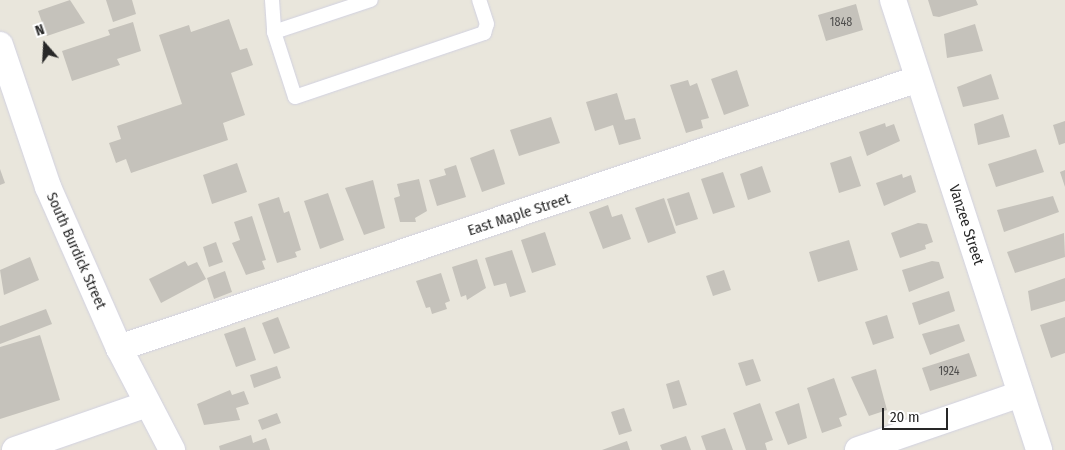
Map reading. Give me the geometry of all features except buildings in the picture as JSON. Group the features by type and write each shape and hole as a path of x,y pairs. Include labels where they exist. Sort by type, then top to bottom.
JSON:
{"street":[{"name":"Vanzee Street","path":"893,0 1039,450"},
{"name":"South Burdick Street","path":"0,45 48,187 119,348 172,450"},
{"name":"East Maple Street","path":"119,348 918,79"},
{"path":"858,450 1021,394"},
{"path":"15,450 147,404"}],"lane":[{"path":"272,0 274,32 295,97 484,33 487,24 479,0"},
{"path":"274,32 371,0"}]}
